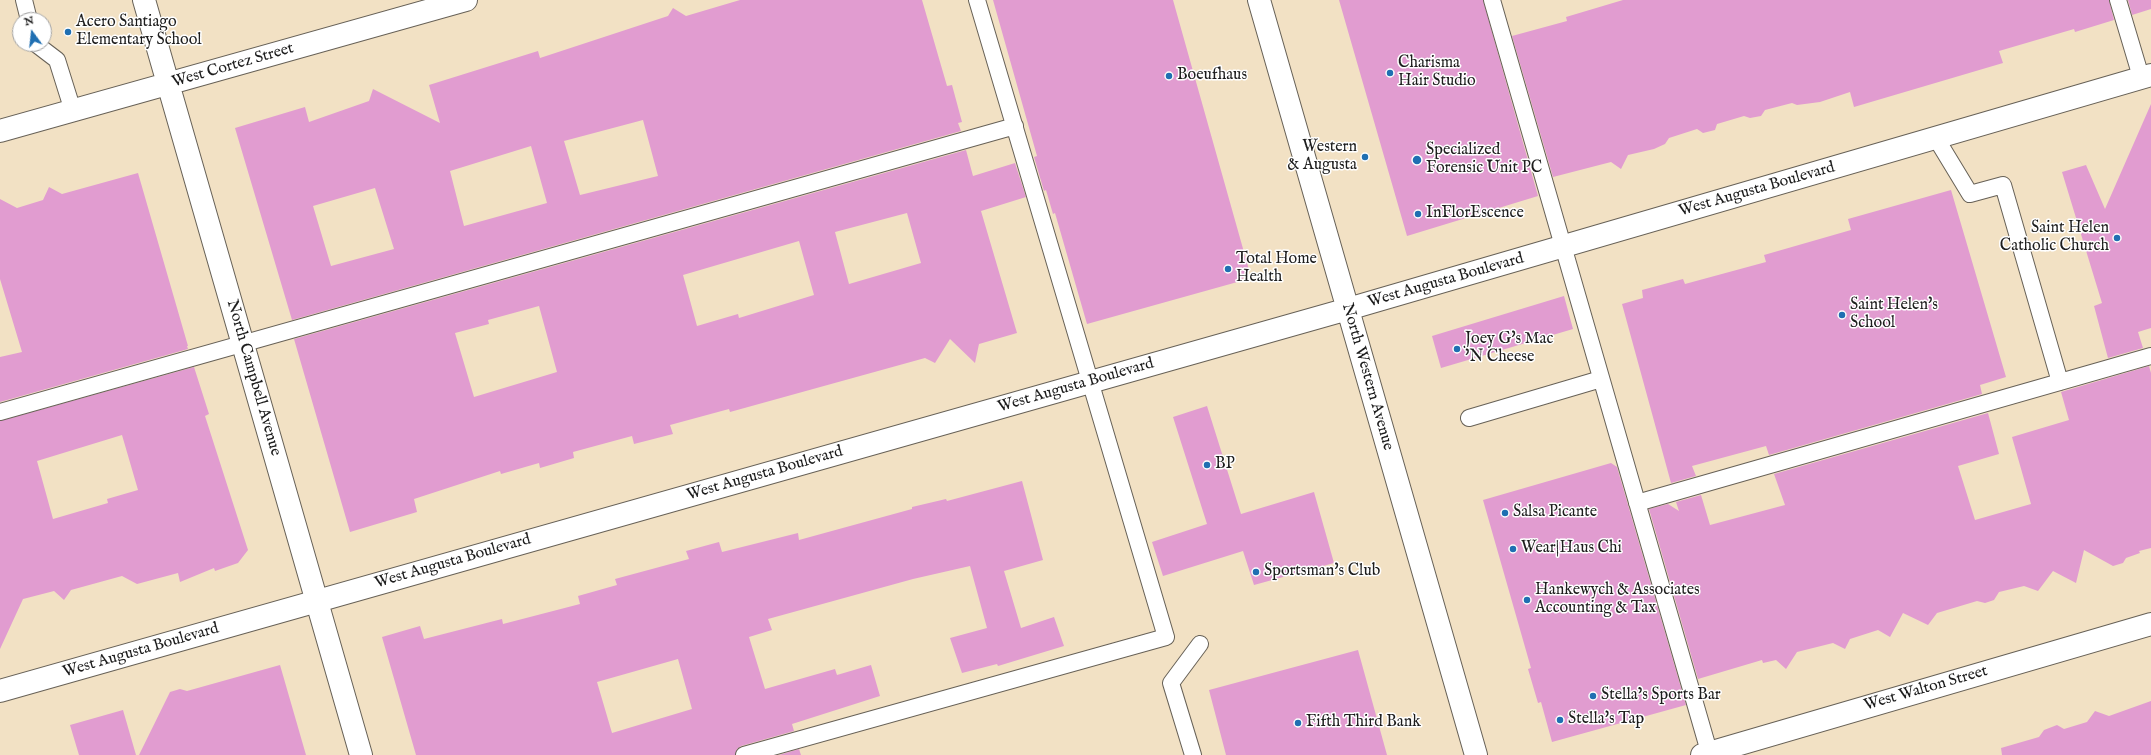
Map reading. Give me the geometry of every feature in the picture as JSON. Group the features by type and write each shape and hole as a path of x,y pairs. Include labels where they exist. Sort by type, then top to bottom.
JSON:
{"street":[{"name":"North Campbell Avenue","path":"144,0 361,755"},
{"name":"West Cortez Street","path":"0,131 466,0"},
{"name":"North Western Avenue","path":"1259,0 1476,755"},
{"name":"West Augusta Boulevard","path":"0,691 1348,309 2146,76"},
{"name":"West Walton Street","path":"1707,754 2151,624"}],"lane":[{"path":"24,0 28,12"},
{"path":"744,755 1166,637 977,0"},
{"path":"1492,0 1637,503 1707,754"},
{"path":"2118,0 2146,76"},
{"path":"47,52 58,60 73,110"},
{"path":"0,412 1014,126"},
{"path":"1936,138 1970,194 2003,185 2060,382"},
{"path":"1637,503 2151,356"},
{"path":"1469,418 1601,379"},
{"path":"1193,755 1171,683 1200,644"}],"building":[{"path":"740,0 922,0 947,86 952,85 962,122 958,123 961,131 292,320 235,128 305,107 309,122 369,101 373,89 440,123 429,85 538,51 540,58 668,16 673,8 686,16","holes":["643,120 658,176 580,195 564,141","531,146 547,203 464,226 450,171","375,188 394,249 331,266 313,206"]},
{"path":"993,0 1173,0 1249,270 1241,281 1087,324 1055,213 1053,214 1046,190 1044,191 1034,157 1037,156"},
{"path":"1339,0 1483,0 1538,196 1407,236"},
{"path":"1623,0 2109,0 2114,20 2075,32 2074,29 1999,51 2003,63 1854,107 1850,92 1820,102 1797,105 1792,103 1765,110 1761,116 1750,118 1744,116 1717,124 1715,130 1703,133 1697,129 1669,138 1665,144 1654,149 1628,155 1621,169 1611,162 1553,177 1512,36 1567,21 1566,17"},
{"path":"2128,0 2151,0 2151,9 2132,15"},
{"name":"Saint Helen Catholic Church","path":"2151,104 2151,328 2138,332 2143,348 2108,358 2094,306 2102,303 2062,172 2086,165 2105,209"},
{"path":"966,150 973,176 1015,163 1026,197 981,211 1017,333 979,344 975,363 950,339 935,363 925,358 730,412 729,409 670,425 673,434 634,444 632,436 573,452 574,458 540,468 539,463 501,474 500,471 414,499 417,512 350,532 294,339","holes":["907,213 921,263 849,284 835,232","799,241 814,295 739,318 738,314 697,326 683,275","539,306 557,372 474,397 455,333 489,324 488,320"]},
{"path":"138,173 188,349 0,402 0,357 22,352 0,279 0,199 17,208 43,200 49,187 62,194"},
{"name":"Saint Helen's School","path":"1951,190 2006,377 1980,385 1982,394 1769,455 1766,446 1692,466 1696,476 1671,483 1622,304 1643,298 1642,290 1683,279 1685,284 1766,262 1764,255 1851,230 1848,219"},
{"path":"1564,296 1573,329 1441,368 1432,336"},
{"path":"2149,366 2151,373 2151,548 2139,551 2140,553 2126,558 2123,563 2113,566 2084,550 2076,583 2053,571 2038,591 2024,586 1999,592 1994,600 1985,603 1977,601 1937,613 1928,625 1903,613 1890,637 1878,630 1850,639 1845,649 1833,643 1797,652 1786,669 1776,660 1763,663 1762,660 1698,679 1649,509 1668,504 1679,511 1676,502 1701,495 1710,525 1785,505 1774,474 1988,413 1999,454 1958,466 1975,520 2031,504 2012,437 2069,420 2061,392"},
{"path":"194,367 209,414 205,416 248,550 238,563 215,571 214,568 180,582 178,573 137,584 122,576 71,590 64,600 54,591 23,599 0,649 0,421","holes":["122,435 138,490 107,499 108,503 53,519 37,461"]},
{"path":"1207,406 1241,514 1314,492 1334,563 1254,585 1243,551 1163,576 1152,542 1207,524 1173,417"},
{"path":"1611,463 1617,467 1686,705 1552,742 1541,702 1538,703 1528,669 1531,668 1483,500"},
{"path":"1022,481 1043,560 1004,571 1021,628 1054,617 1064,646 998,666 997,664 962,673 950,638 987,628 970,566 913,579 768,619 772,630 749,637 765,689 835,669 837,675 871,665 880,696 792,724 794,731 741,746 737,749 735,755 416,755 382,637 420,626 424,639 502,619 503,624 580,604 578,596 617,585 615,579 689,559 686,551 719,542 722,552 798,533 799,540 912,509 912,507 946,499 947,501","holes":["678,659 692,709 612,733 597,682"]},
{"name":"Fifth Third Bank","path":"1358,650 1387,755 1226,755 1209,690"},
{"path":"280,665 306,755 139,755 170,692 180,689 187,691"},
{"path":"2151,701 2151,755 2002,755 2001,748 2039,737 2044,730 2057,725 2064,729 2087,722 2095,711 2109,716"},
{"path":"123,710 136,755 79,755 70,725"},
{"path":"799,749 801,755 779,755"}],"place":[{"name":"Acero Santiago Elementary School","path":"68,32"},
{"name":"Charisma Hair Studio","path":"1390,73"},
{"name":"Boeufhaus","path":"1169,76"},
{"name":"Western & Augusta","path":"1365,157"},
{"name":"Specialized Forensic Unit PC","path":"1417,160"},
{"name":"InFlorEscence","path":"1418,214"},
{"name":"Saint Helen Catholic Church","path":"2117,238"},
{"name":"Total Home Health","path":"1228,269"},
{"name":"Saint Helen's School","path":"1842,315"},
{"name":"Joey G's Mac 'N Cheese","path":"1457,349"},
{"name":"BP","path":"1207,465"},
{"name":"Salsa Picante","path":"1505,513"},
{"name":"Wear|Haus Chi","path":"1513,549"},
{"name":"Sportsman's Club","path":"1256,572"},
{"name":"Hankewych & Associates Accounting & Tax","path":"1527,600"},
{"name":"Stella’s Sports Bar","path":"1593,696"},
{"name":"Stella's Tap","path":"1560,720"},
{"name":"Fifth Third Bank","path":"1298,723"}]}
